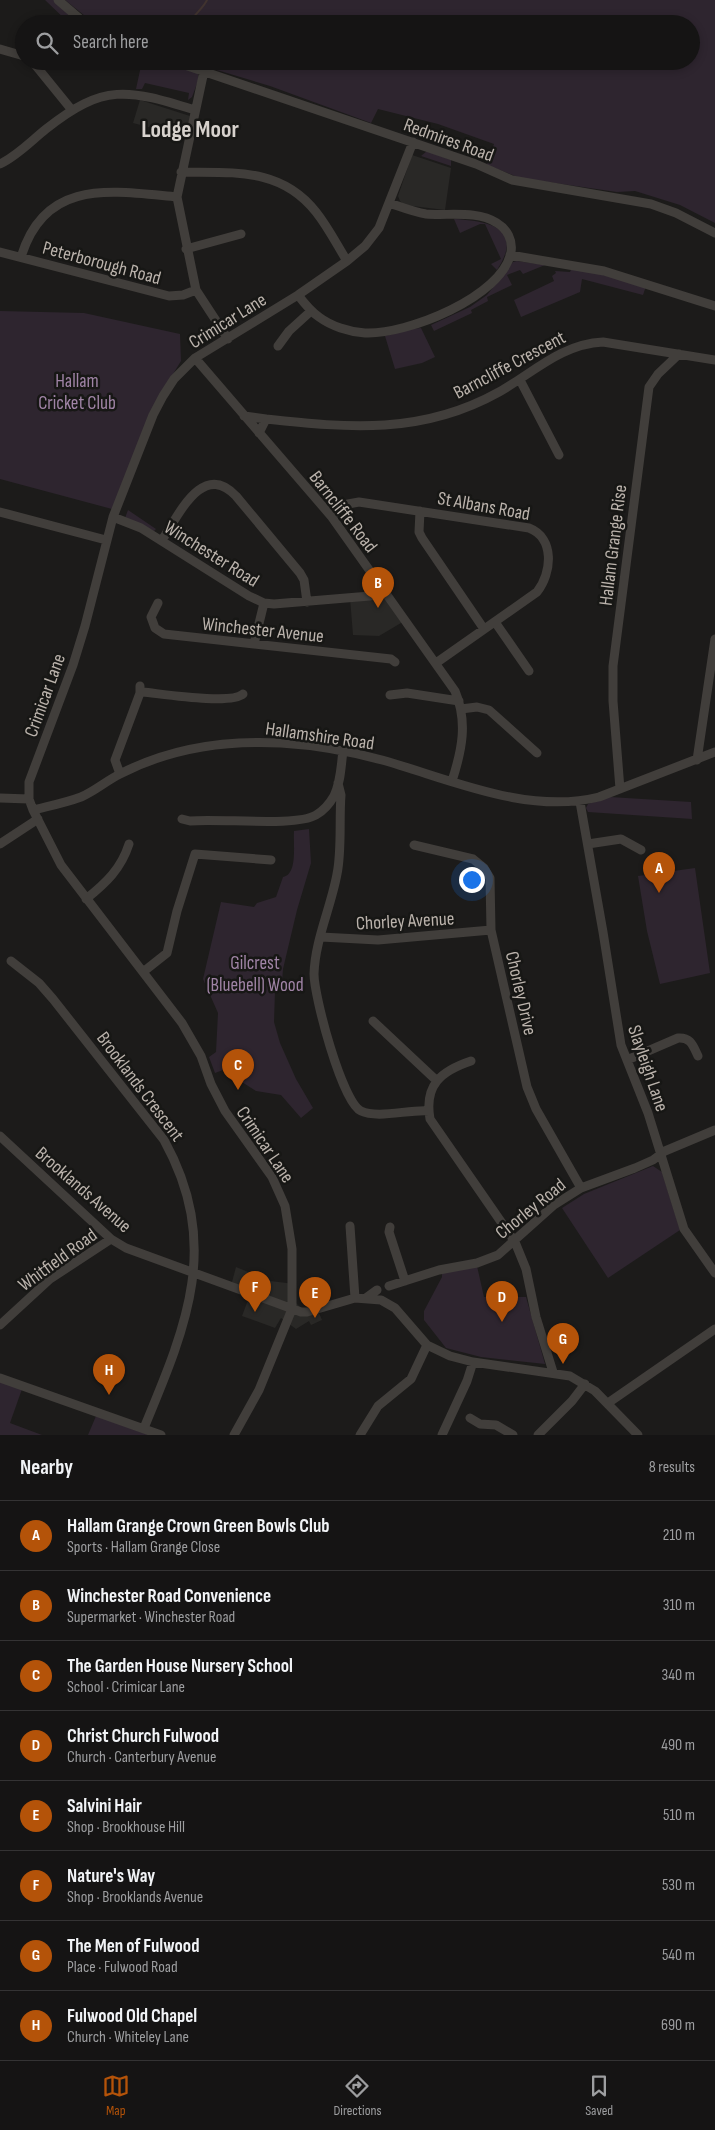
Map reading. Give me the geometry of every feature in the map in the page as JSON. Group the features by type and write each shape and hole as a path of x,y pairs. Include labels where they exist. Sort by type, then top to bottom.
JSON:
{"street":[{"path":"58,0 76,15"},
{"path":"0,49 15,53"},
{"path":"39,70 71,110"},
{"name":"Redmires Road","path":"201,70 476,164 512,180 652,204 676,213 715,233"},
{"path":"204,71 177,197 186,249 196,290 228,339"},
{"path":"0,164 71,110 102,97 122,93 141,95 195,110"},
{"name":"Crimicar Lane","path":"292,1309 290,1227 282,1195 267,1169 224,1111 194,1042 144,972 61,865 35,815 29,799 31,775 73,665 113,517 163,396 174,379 195,358 298,295 347,261 372,238 389,203 413,142"},
{"path":"181,172 245,173 270,178 280,183 301,196 316,212 347,261"},
{"path":"21,257 31,232 42,218 52,208 74,196 100,191 177,197"},
{"path":"298,295 311,310 326,322 356,332 374,333 399,329 443,313 482,291 502,270 510,255 511,242 506,230 490,219 419,213 389,203"},
{"path":"186,249 240,234"},
{"name":"Peterborough Road","path":"0,252 169,296 177,296 196,290"},
{"path":"510,255 604,271 715,306"},
{"path":"278,346 288,331 311,310"},
{"name":"Barncliffe Crescent","path":"244,416 346,427 400,425 460,409 499,392 555,356 591,343 603,342 679,354"},
{"path":"679,354 715,360"},
{"name":"Hallam Grange Rise","path":"620,789 613,701 613,666 646,406 649,387 652,381 679,354"},
{"name":"Barncliffe Road","path":"195,358 331,516 436,663 460,705 463,744 452,781"},
{"path":"520,380 559,455"},
{"path":"259,434 266,419"},
{"path":"162,540 198,488 209,485 226,488 236,496 300,573 304,580 307,602"},
{"name":"St Albans Road","path":"331,516 353,502 529,528 535,530 545,539 548,554 547,567 540,587 495,622 436,663"},
{"path":"420,511 419,532 422,538 484,629"},
{"path":"0,512 106,540"},
{"name":"Winchester Road","path":"113,517 141,528 249,596 264,603 307,602 370,596 385,591"},
{"name":"Winchester Avenue","path":"158,603 151,617 155,628 164,634 352,654 391,659 395,662"},
{"path":"254,644 264,603"},
{"path":"495,622 529,671"},
{"path":"696,760 715,639"},
{"path":"120,774 115,760 140,690 143,692 212,699 239,697 244,694"},
{"path":"390,695 407,693 489,710 532,742 536,752"},
{"name":"Hallamshire Road","path":"0,844 35,815 82,796 120,774 169,754 225,743 282,743 342,751 505,795 552,802 580,802 620,789 715,752"},
{"path":"342,751 338,783 340,789 337,799 338,873 314,972 316,992 327,1036 349,1099 358,1109 369,1113 429,1111"},
{"path":"0,798 29,799"},
{"path":"182,819 190,821 290,821 307,819 323,811 337,799"},
{"name":"Slayleigh Lane","path":"580,802 618,1036 648,1113 684,1229 715,1273"},
{"path":"588,844 620,839 641,850"},
{"path":"86,899 114,875 129,844"},
{"name":"Chorley Drive","path":"414,844 466,856 478,862 490,878 492,885 491,930 518,1050 531,1098 581,1188"},
{"path":"144,972 167,953 177,910 195,854 271,860"},
{"name":"Chorley Avenue","path":"321,937 378,940 491,930"},
{"name":"Brooklands Crescent","path":"12,961 49,995 164,1140 174,1158 186,1192 193,1231 194,1272 190,1301 180,1338 144,1428"},
{"path":"373,1020 437,1081"},
{"path":"627,1060 678,1038 684,1038 692,1043 698,1056"},
{"path":"471,1061 448,1070 437,1081 430,1094 429,1111 433,1125 515,1242 526,1269 536,1317 553,1372"},
{"name":"Chorley Road","path":"389,1286 439,1270 490,1259 515,1242 541,1216 581,1188 634,1168 696,1136 715,1130"},
{"name":"Brooklands Avenue","path":"0,1136 111,1239 126,1248 292,1309"},
{"path":"350,1226 354,1298"},
{"path":"390,1227 389,1232 404,1281"},
{"name":"Whitfield Road","path":"0,1325 50,1279 111,1239"},
{"path":"366,1298 377,1290"},
{"path":"234,1435 260,1390 292,1309 306,1312 354,1298 388,1302 427,1345 450,1356 473,1362 553,1372 570,1376 585,1384 608,1403 638,1435"},
{"path":"608,1403 715,1329"},
{"path":"360,1435 378,1406 411,1379 427,1345"},
{"path":"442,1435 467,1381 473,1362"},
{"path":"0,1378 161,1435"},
{"path":"538,1435 572,1401 585,1384"},
{"path":"470,1418 480,1424 496,1425 513,1435"}],"shaded area":[{"path":"140,100 190,116 186,137 133,123"},
{"path":"412,155 451,168 445,210 404,205 400,201 398,196"},
{"path":"385,591 406,620 379,636 353,635 350,598"},
{"path":"236,1267 270,1281 295,1284 296,1303 302,1309 316,1306 322,1320 311,1325 309,1321 296,1329 281,1318 275,1328 242,1316 251,1292 232,1282"}],"green space":[{"path":"45,0 58,0 76,15 61,15"},
{"path":"65,0 715,0 715,223 680,205 635,191 617,192 520,178 487,165 494,144 438,124 378,109 371,123 270,86 217,70 700,70 700,15 84,15"},
{"path":"140,70 193,70 198,72 198,81 192,97 188,100 189,93 145,83 142,89 136,89"},
{"path":"427,151 451,160 451,166 421,156"},
{"path":"454,219 479,222 490,225 499,229 505,235 507,244 505,256 497,270 491,264 501,259 485,224 480,224 460,233"},
{"path":"513,262 545,265 523,274 520,270 507,275 512,285 487,297 488,301 471,310 472,313 434,331 431,325 470,307 487,295"},
{"path":"572,267 646,286 643,295 582,279 580,292 521,317 514,300 554,281 552,276 556,273 555,271 570,272"},
{"name":"Hallam Cricket Club","path":"0,311 84,313 180,334 181,361 154,405 112,509 0,479"},
{"path":"421,328 435,357 422,363 395,369 385,336"},
{"path":"128,510 156,529 154,531 125,518"},
{"path":"610,797 691,802 692,819 588,812 586,808 588,804"},
{"name":"Gilcrest (Bluebell) Wood","path":"309,829 311,863 297,910 283,969 282,982 275,991 274,1022 280,1043 296,1079 313,1108 301,1118 281,1095 256,1091 223,1070 215,1073 209,1057 216,1052 218,1013 203,979 221,902 254,907 257,903 276,897 283,877 288,875 293,865 294,831"},
{"path":"695,868 710,973 660,984 647,931 638,876"},
{"path":"653,1166 662,1172 680,1230 608,1278 562,1208 584,1194"},
{"path":"477,1266 484,1297 526,1297 545,1364 481,1357 446,1348 424,1320 424,1311 442,1277 442,1273"},
{"path":"0,1381 22,1389 10,1423 42,1435 0,1435"},
{"path":"96,1416 149,1435 88,1435"}],"waterway":[{"path":"196,15 207,0"}],"place":[{"name":"Winchester Road Convenience","path":"378,608"},
{"name":"Hallam Grange Crown Green Bowls Club","path":"659,893"},
{"name":"The Garden House Nursery School","path":"238,1090"},
{"name":"Nature's Way","path":"255,1312"},
{"name":"Salvini Hair","path":"315,1318"},
{"name":"Christ Church Fulwood","path":"502,1322"},
{"name":"The Men of Fulwood","path":"563,1364"},
{"name":"Fulwood Old Chapel","path":"109,1395"}],"district":[{"name":"Lodge Moor","path":"190,129"}]}
